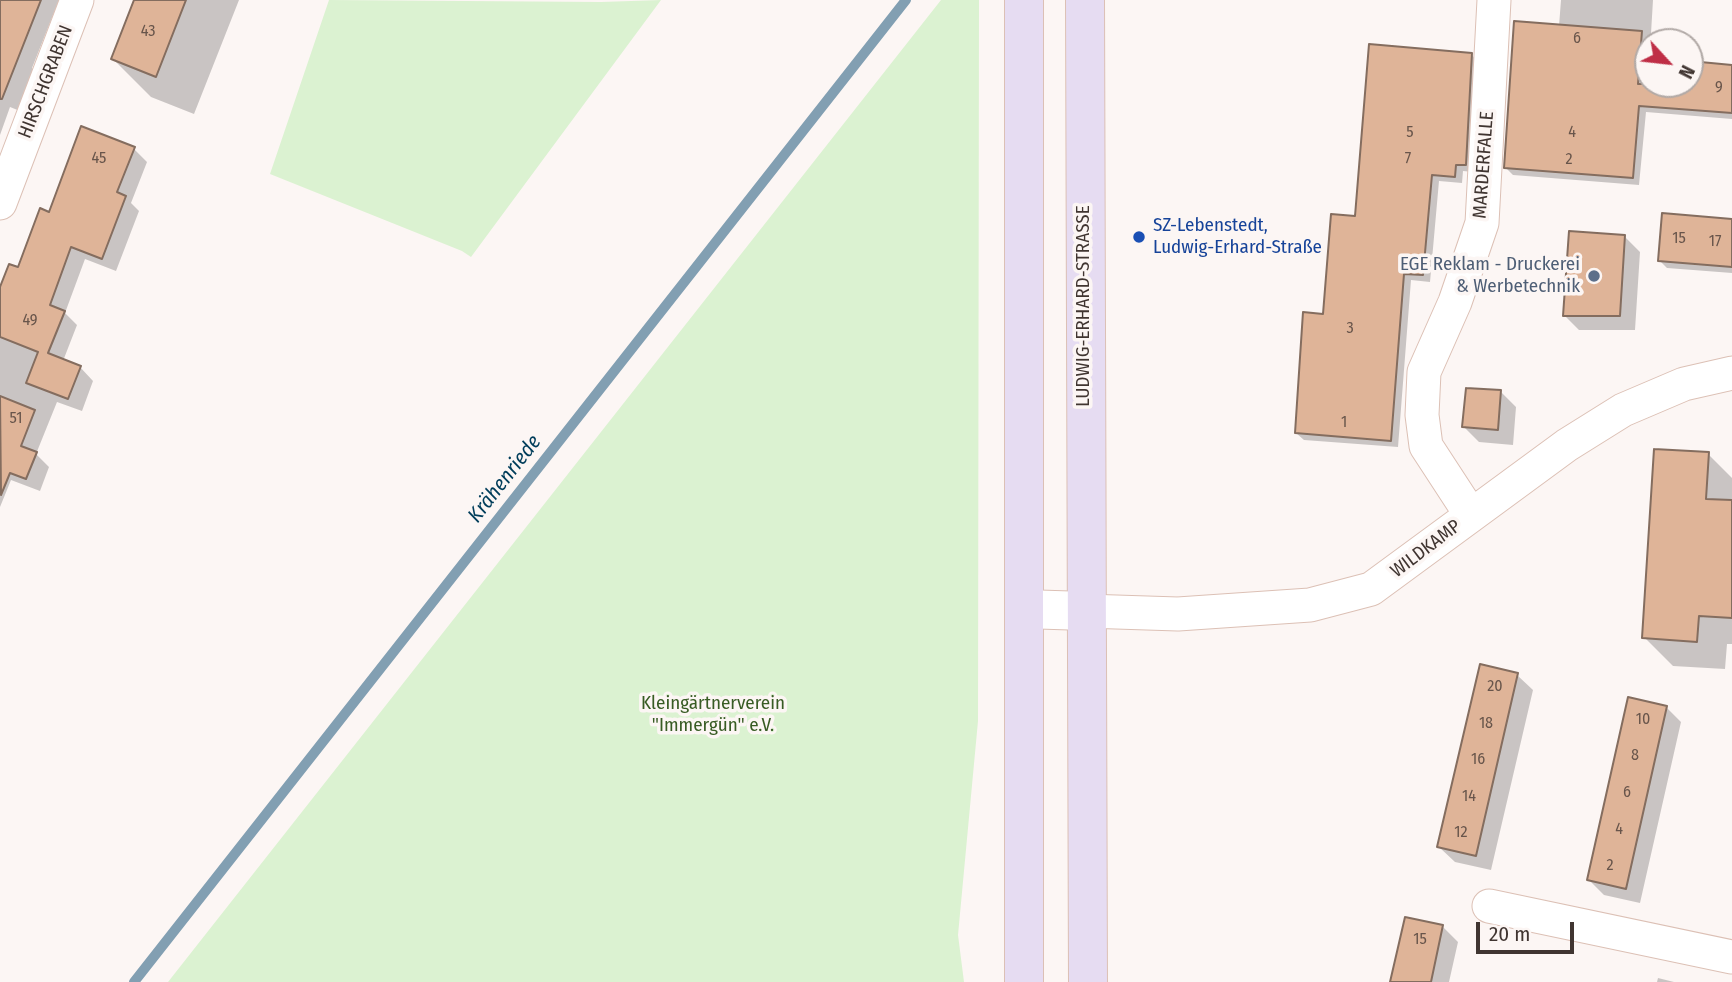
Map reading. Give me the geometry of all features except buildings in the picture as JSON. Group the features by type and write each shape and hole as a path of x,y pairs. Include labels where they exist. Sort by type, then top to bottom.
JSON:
{"main road":[{"path":"1024,0 1024,982"},
{"name":"LUDWIG-ERHARD-STRASSE","path":"1085,0 1088,982"}],"street":[{"name":"HIRSCHGRABEN","path":"0,203 77,0"},
{"name":"MARDERFALLE","path":"1471,515 1426,446 1423,393 1424,372 1455,302 1482,223 1494,0"},
{"name":"WILDKAMP","path":"1085,611 1178,614 1310,605 1371,589 1567,444 1623,410 1684,384 1732,373"},
{"path":"1024,609 1085,611"},
{"path":"1489,906 1732,957"}],"green space":[{"path":"329,0 661,0 471,257 462,251 270,174"},
{"name":"Kleingärtnerverein \"Immergün\" e.V.","path":"941,0 979,0 978,721 958,935 964,982 168,982"}],"waterway":[{"name":"Krähenriede","path":"134,982 906,0"}],"place":[{"name":"SZ-Lebenstedt, Ludwig-Erhard-Straße","path":"1139,237"},
{"name":"EGE Reklam - Druckerei & Werbetechnik","path":"1594,276"}]}
